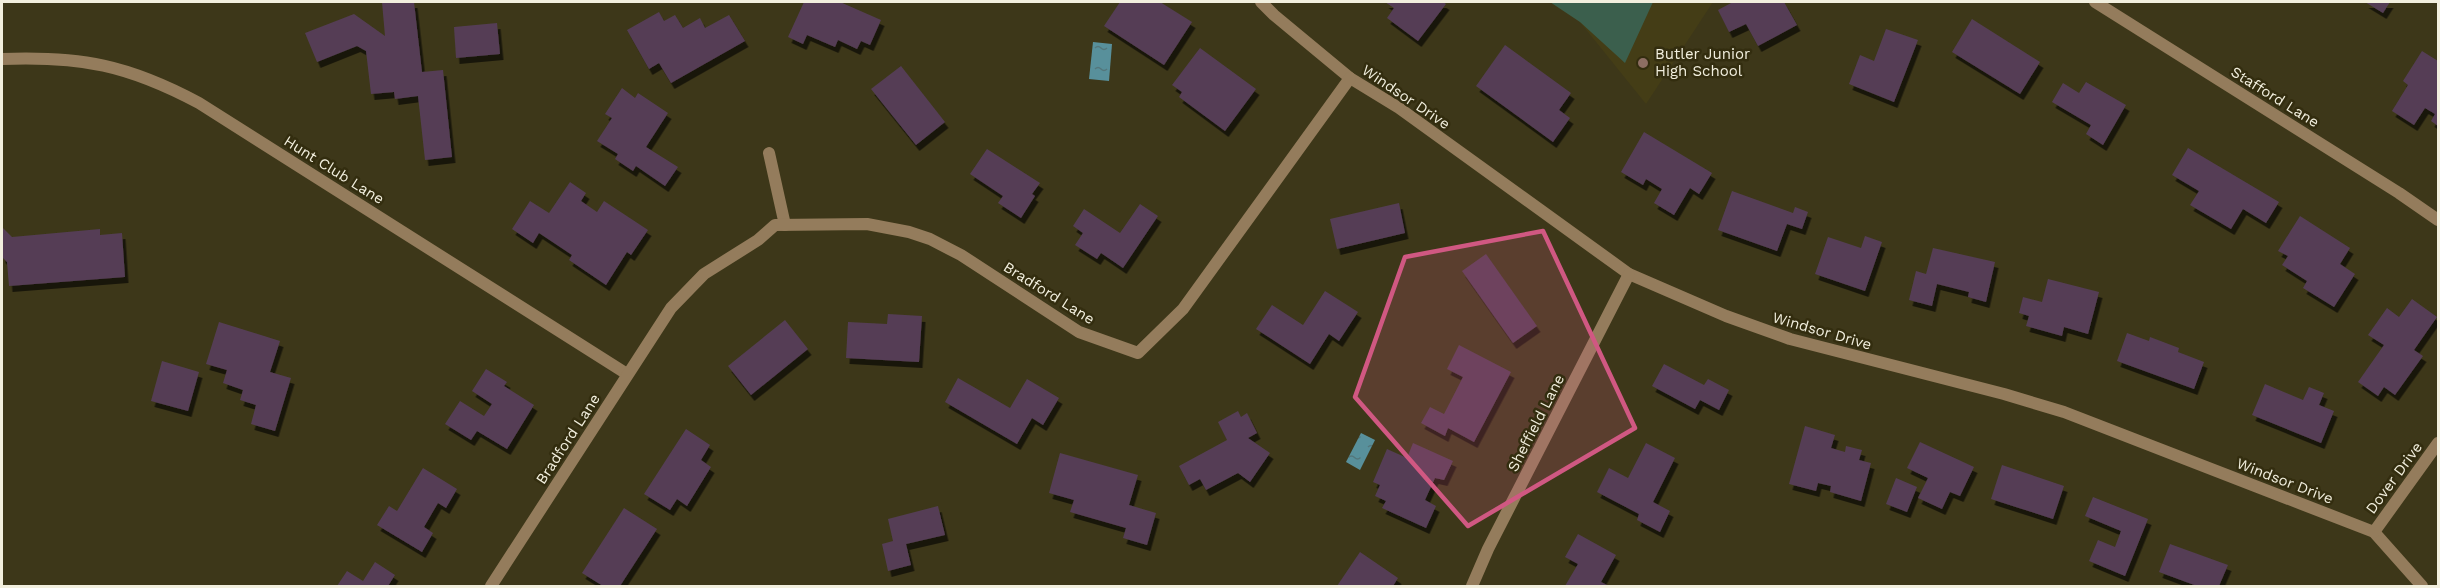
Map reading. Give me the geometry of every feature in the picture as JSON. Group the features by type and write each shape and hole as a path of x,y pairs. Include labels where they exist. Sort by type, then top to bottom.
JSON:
{"street":[{"name":"Windsor Drive","path":"1261,2 1350,78 1399,108 1629,274 1726,316 1790,339 2064,411 2374,532 2422,586"},
{"name":"Stafford Lane","path":"2095,2 2439,220"},
{"name":"Hunt Club Lane","path":"2,59 48,57 89,62 148,78 170,87 627,374"},
{"name":"Bradford Lane","path":"491,586 659,324 688,289 704,274 758,240 775,225 867,224 909,232 930,239 961,255 1079,332 1138,353 1184,309 1350,78"},
{"path":"769,153 785,225"},
{"name":"Sheffield Lane","path":"1472,586 1488,549 1629,274"},
{"name":"Dover Drive","path":"2374,532 2439,443"}],"highlighted area":[{"path":"1543,231 1635,428 1468,526 1355,397 1405,257"}],"shaded area":[{"name":"Butler Junior High School","path":"1550,2 1713,2 1646,104 1580,22"}],"green space":[{"path":"1550,2 1653,2 1625,63 1580,22"}],"water":[{"path":"1093,42 1112,44 1109,81 1089,79"},
{"path":"1361,433 1375,440 1360,470 1346,462"}],"building":[{"path":"382,2 414,2 422,72 443,70 452,157 425,160 418,96 395,99 394,92 371,94 366,51 357,46 317,62 305,33 354,14 385,36"},
{"path":"804,2 840,2 881,20 870,45 861,41 857,49 838,40 835,47 807,35 803,44 788,37"},
{"path":"1120,2 1160,2 1192,22 1164,65 1104,26"},
{"path":"1385,2 1443,2 1446,4 1418,41 1387,18 1394,8"},
{"path":"1733,2 1784,2 1797,25 1758,46 1746,24 1729,32 1718,10"},
{"path":"2365,2 2390,2 2383,13"},
{"path":"659,12 664,21 675,15 683,28 700,18 705,28 729,15 745,41 671,83 659,63 649,69 627,30"},
{"path":"1972,19 2040,62 2020,94 1952,52"},
{"path":"497,23 500,54 456,58 454,27"},
{"path":"1886,29 1918,40 1894,102 1849,84 1860,55 1874,61"},
{"path":"1505,45 1571,93 1559,110 1570,118 1553,142 1476,86"},
{"path":"1200,48 1256,89 1225,131 1179,97 1182,92 1172,85"},
{"path":"2422,51 2438,61 2438,126 2431,121 2435,114 2425,108 2414,125 2392,111 2408,85 2403,81"},
{"path":"901,66 945,122 916,145 871,89"},
{"path":"2086,82 2126,105 2103,145 2086,134 2091,125 2052,102 2063,83 2079,93"},
{"path":"622,88 635,98 638,93 668,113 646,147 678,167 665,186 636,166 633,171 615,159 618,154 597,141 612,118 605,114"},
{"path":"1644,132 1712,173 1699,194 1690,188 1674,215 1654,203 1662,189 1646,179 1643,185 1621,172"},
{"path":"2188,148 2279,202 2266,223 2243,209 2231,229 2190,205 2199,191 2172,175"},
{"path":"987,149 1040,183 1032,194 1035,196 1021,218 998,203 1003,196 970,174"},
{"path":"570,182 586,193 581,201 597,212 604,201 648,230 631,255 627,252 606,285 569,260 572,255 539,233 533,243 512,229 530,201 549,213"},
{"path":"1732,191 1793,213 1795,207 1808,212 1802,229 1787,224 1777,251 1718,230"},
{"path":"1399,203 1405,233 1337,249 1330,219"},
{"path":"1140,204 1158,216 1123,268 1101,253 1097,259 1075,245 1083,233 1073,226 1084,209 1120,233"},
{"path":"2300,216 2350,248 2340,264 2355,274 2334,307 2303,288 2307,281 2282,265 2288,256 2278,251"},
{"path":"2,227 12,237 100,229 100,235 122,233 125,277 9,286 7,262 2,257"},
{"path":"1865,236 1882,242 1865,291 1815,274 1828,237 1861,248"},
{"path":"1933,248 1995,262 1986,302 1968,297 1969,292 1937,284 1932,306 1909,300 1916,271 1926,274"},
{"path":"1486,254 1537,326 1513,343 1462,271"},
{"path":"2048,279 2099,292 2088,334 2064,327 2062,336 2026,326 2029,316 2019,313 2023,297 2042,302"},
{"path":"1325,291 1358,312 1339,341 1329,334 1310,364 1256,329 1272,305 1303,325"},
{"path":"2412,299 2437,317 2414,350 2423,356 2395,395 2384,387 2378,396 2358,382 2384,345 2368,335 2387,308 2399,317"},
{"path":"888,314 922,316 919,362 846,358 848,322 887,324"},
{"path":"785,320 808,349 751,395 728,366"},
{"path":"219,322 280,341 270,372 291,378 275,431 251,424 256,405 240,400 243,390 223,383 227,370 206,364"},
{"path":"2127,333 2149,341 2150,337 2179,348 2178,352 2204,362 2194,389 2117,361"},
{"path":"1459,345 1511,372 1474,442 1448,428 1445,436 1421,423 1430,407 1444,414 1463,377 1447,369"},
{"path":"162,361 199,372 188,411 151,401"},
{"path":"1664,364 1704,385 1708,379 1729,390 1719,410 1700,400 1695,409 1652,386"},
{"path":"486,369 507,382 504,386 534,405 507,449 477,431 471,440 445,424 460,401 484,416 492,404 472,391"},
{"path":"958,378 1010,408 1027,379 1059,398 1043,425 1032,418 1017,444 945,402"},
{"path":"2265,384 2303,400 2309,387 2324,393 2319,405 2334,411 2321,443 2252,415"},
{"path":"1238,411 1241,417 1247,413 1257,433 1248,438 1270,453 1250,482 1238,473 1206,490 1200,479 1189,485 1179,466 1227,440 1218,422"},
{"path":"1805,426 1835,435 1831,448 1845,452 1846,446 1862,450 1859,460 1871,463 1861,501 1830,492 1831,486 1818,483 1816,491 1789,484"},
{"path":"686,429 710,445 701,460 711,467 687,506 677,499 670,510 644,494"},
{"path":"1920,442 1974,467 1960,496 1950,492 1942,509 1918,498 1928,478 1907,468"},
{"path":"1413,443 1453,461 1444,480 1435,478 1425,500 1436,506 1426,528 1382,508 1386,501 1375,496 1380,485 1373,482 1387,449 1407,458"},
{"path":"1646,443 1675,458 1653,502 1670,511 1660,532 1637,520 1639,514 1597,492 1609,468 1628,478"},
{"path":"1060,453 1138,475 1129,505 1156,513 1147,545 1123,538 1126,528 1070,512 1074,500 1049,493"},
{"path":"2002,465 2064,486 2053,519 1991,499"},
{"path":"423,468 457,489 446,508 438,503 424,527 433,533 422,552 377,525 389,506 397,511"},
{"path":"1896,478 1917,487 1907,512 1886,504"},
{"path":"2093,497 2148,519 2125,576 2089,561 2098,540 2115,547 2121,531 2085,516"},
{"path":"938,506 945,535 906,544 911,565 888,571 882,544 893,541 888,519"},
{"path":"624,508 657,529 620,586 603,586 582,573"},
{"path":"1578,534 1616,555 1601,582 1609,586 1565,586 1578,564 1565,557"},
{"path":"2170,544 2228,565 2219,586 2197,586 2159,572"},
{"path":"1360,552 1398,578 1393,586 1337,586"},
{"path":"375,562 395,575 388,586 337,586 347,571 363,581"}],"place":[{"name":"Butler Junior High School","path":"1643,63"}]}
